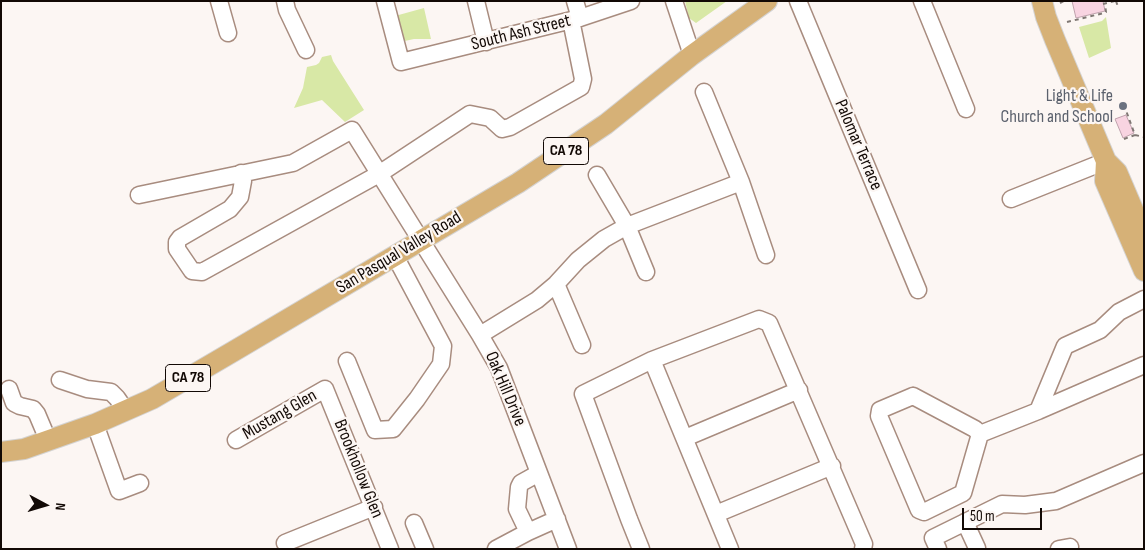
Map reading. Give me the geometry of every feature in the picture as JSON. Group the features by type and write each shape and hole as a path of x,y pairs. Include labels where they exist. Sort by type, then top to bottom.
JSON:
{"main road":[{"name":"San Pasqual Valley Road","path":"1,452 24,449 95,424 152,399 395,256 518,183 606,124 692,56 767,1"},
{"path":"1051,2 1046,17 1055,40 1106,161 1117,172 1139,211 1144,235"},
{"path":"1106,161 1105,180 1144,271"}],"street":[{"path":"219,1 228,33"},
{"path":"285,1 287,10 306,50"},
{"name":"South Ash Street","path":"385,1 400,62 575,24 632,1"},
{"path":"476,1 486,42"},
{"path":"139,195 241,173 243,181 240,197 230,209 180,238 177,242 177,249 192,271 202,272 379,174 470,114 490,118 502,129 510,127 581,87 583,80 575,24 575,1"},
{"path":"674,1 692,56"},
{"name":"Palomar Terrace","path":"798,1 918,290"},
{"path":"922,1 966,109"},
{"path":"704,92 741,182 766,255"},
{"name":"Oak Hill Drive","path":"241,173 292,162 352,130 422,240 499,368 557,519 564,547"},
{"path":"1011,199 1106,161"},
{"path":"598,175 628,226 646,272"},
{"path":"480,335 537,300 556,284 578,260 604,239 628,226 741,182"},
{"path":"347,361 375,430 393,429 417,400 440,364 443,346 395,256"},
{"path":"556,284 582,346"},
{"path":"1038,411 1065,346 1100,330 1119,312 1144,299"},
{"path":"641,549 582,394 652,360 759,319 770,323 832,466 864,544 863,549"},
{"path":"652,360 730,549"},
{"path":"980,434 1144,365"},
{"path":"60,380 87,388 111,392 126,411"},
{"path":"9,389 14,403 33,409 37,414 48,440"},
{"name":"Mustang Glen","path":"236,440 325,390"},
{"name":"Brookhollow Glen","path":"325,390 390,549"},
{"path":"685,438 799,390"},
{"path":"913,396 975,429 980,434 963,493 924,512 919,510 879,416 880,410 913,396"},
{"path":"95,424 119,492 140,483"},
{"path":"938,549 933,538 1002,504 1025,505 1056,501 1144,463"},
{"path":"716,514 832,466"},
{"path":"528,532 517,509 519,487 521,483 539,473"},
{"path":"285,543 374,507"},
{"path":"496,549 557,519"},
{"path":"965,522 977,548"},
{"path":"414,523 425,549"}],"path":[{"path":"1051,2 1064,1"},
{"path":"1067,22 1106,12 1105,3 1116,1 1118,7"},
{"path":"1124,105 1135,135"},
{"path":"1124,139 1135,135 1137,137 1144,137"}],"green space":[{"path":"685,1 727,1 696,23 689,18"},
{"path":"424,8 431,39 414,39 400,42 395,16"},
{"path":"1106,17 1111,48 1089,58 1079,27 1102,21"},
{"path":"331,55 364,110 345,122 322,100 294,108 303,88 307,67 319,63 322,57"}],"building":[{"path":"1072,1 1103,1 1105,11 1076,18"},
{"path":"1126,115 1134,133 1123,138 1115,119"}],"place":[{"name":"Light & Life Church and School","path":"1123,106"}]}
